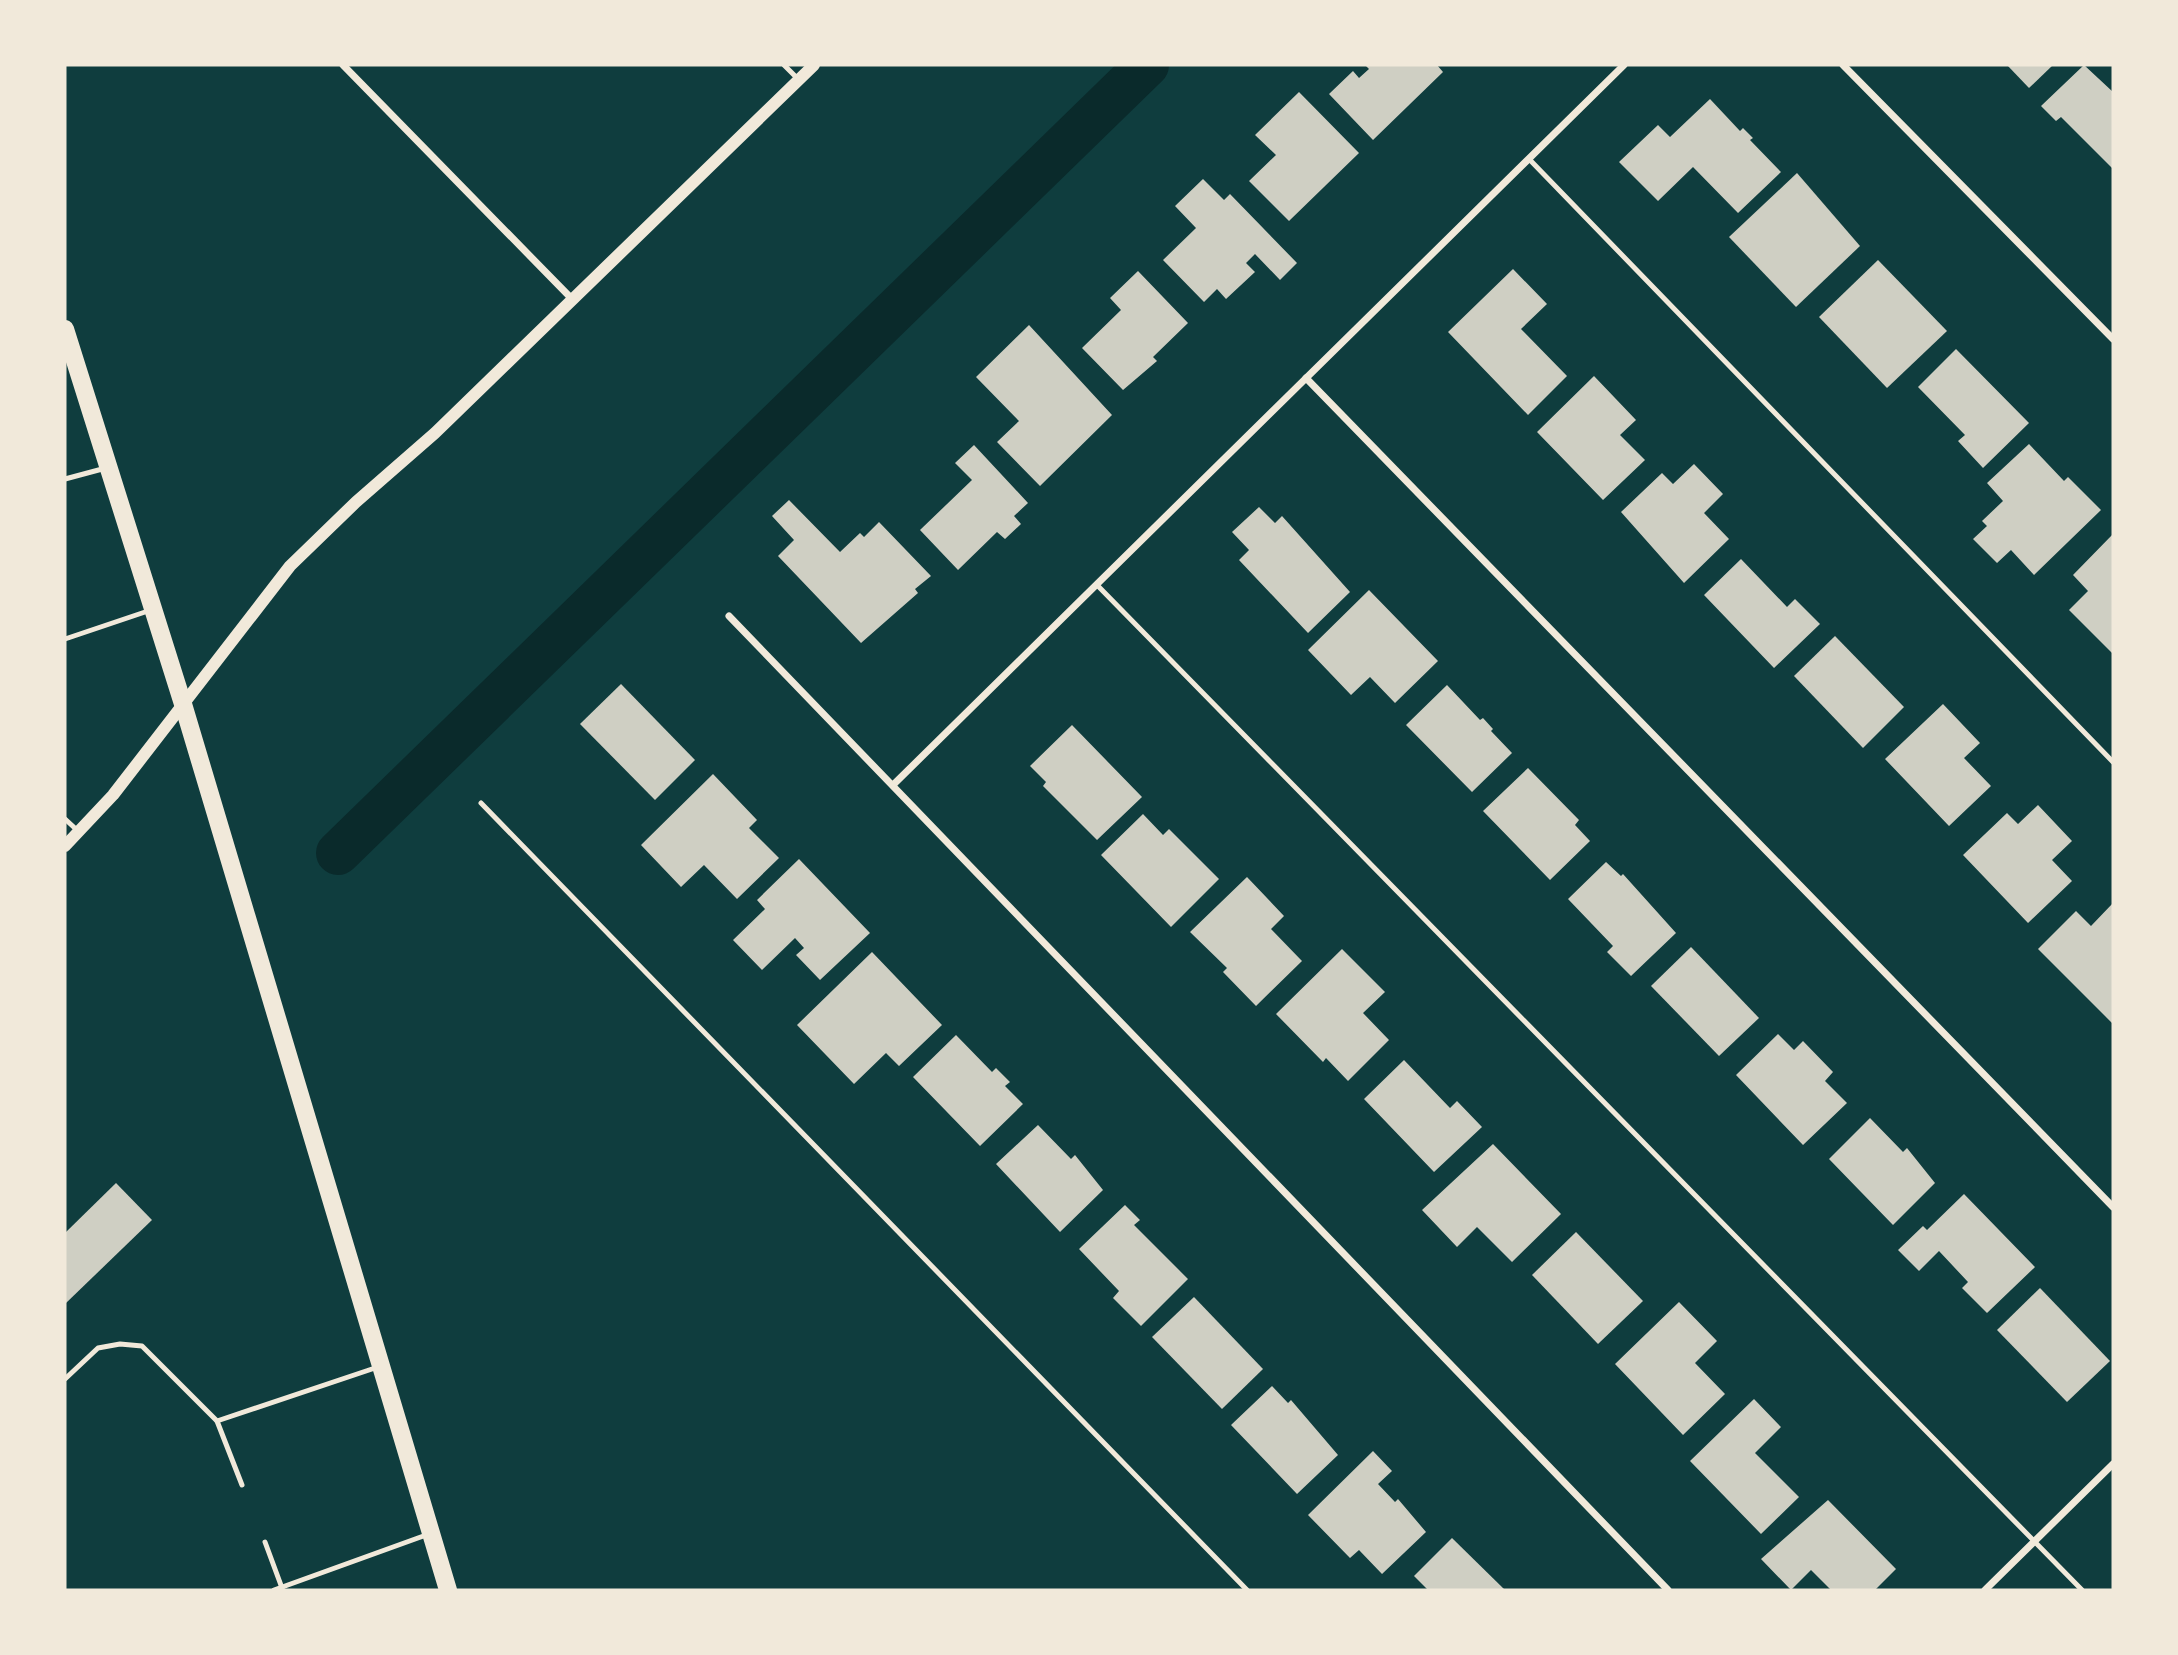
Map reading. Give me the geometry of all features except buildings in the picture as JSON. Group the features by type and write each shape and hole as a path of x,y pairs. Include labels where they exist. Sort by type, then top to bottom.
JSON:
{"main road":[{"path":"65,329 183,704 448,1590"}],"street":[{"path":"343,65 573,300"},
{"path":"65,846 113,795 290,566 356,502 435,433 814,65"},
{"path":"893,785 1624,65"},
{"path":"1843,65 2113,339"},
{"path":"1306,378 2113,1206"},
{"path":"729,617 1668,1590"},
{"path":"1985,1590 2113,1464"}],"lane":[{"path":"784,65 799,80"},
{"path":"1528,159 2113,762"},
{"path":"65,479 109,467"},
{"path":"1097,585 2082,1590"},
{"path":"65,639 153,609"},
{"path":"481,803 1247,1590"},
{"path":"65,819 79,831"},
{"path":"65,1379 98,1348 120,1344 142,1346 217,1421 242,1485"},
{"path":"217,1421 381,1366"},
{"path":"274,1590 431,1533"},
{"path":"265,1542 282,1588"}],"waterway":[{"path":"338,853 1147,65"}]}
